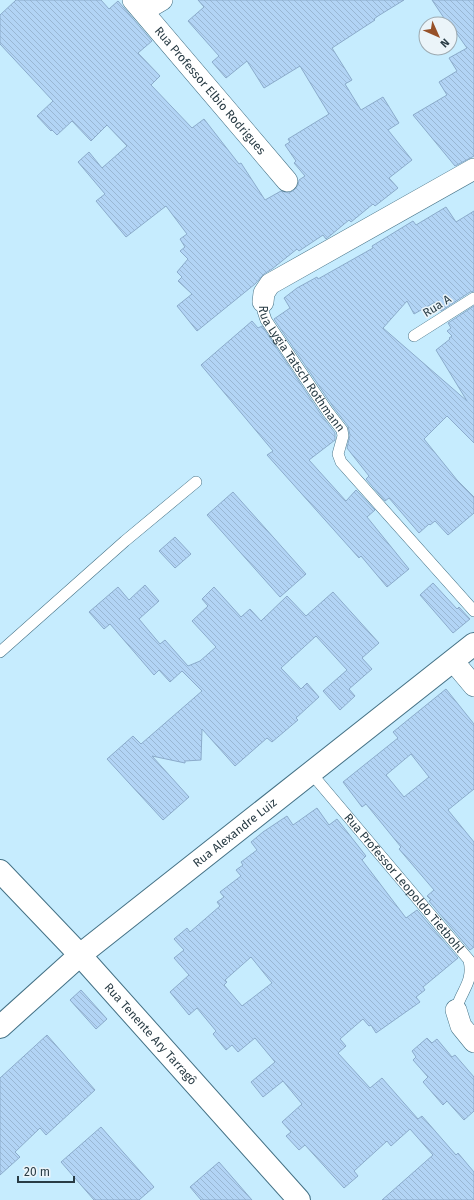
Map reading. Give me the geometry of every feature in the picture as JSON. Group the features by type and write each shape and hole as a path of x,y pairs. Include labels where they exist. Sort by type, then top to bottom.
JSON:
{"street":[{"path":"138,6 162,0"},
{"name":"Rua Professor Elbio Rodrigues","path":"138,6 286,181"},
{"name":"Rua Lygia Tatsch Rothmann","path":"263,302 264,293 270,284 474,169"},
{"name":"Rua Alexandre Luiz","path":"0,1027 80,956 474,644"},
{"path":"453,661 474,686"},
{"name":"Rua Tenente Ary Tarragô","path":"0,871 80,956 299,1200"},
{"name":"Rua Professor Leopoldo Tietbohl","path":"456,1010 461,1026 474,1042"}],"lane":[{"name":"Rua A","path":"414,336 474,298"},
{"name":"Rua Lygia Tatsch Rothmann","path":"263,302 263,311 266,320 328,412 342,430 343,436 338,454 340,462 474,611"},
{"path":"0,652 125,541 196,482"},
{"name":"Rua Professor Leopoldo Tietbohl","path":"311,773 469,960 473,974 468,988 460,999 456,1010"}],"building":[{"path":"16,0 101,0 109,9 118,1 152,41 138,53 160,76 151,85 192,128 204,119 239,164 241,163 265,200 281,191 289,193 294,190 298,185 299,180 305,176 294,163 296,161 285,145 290,142 288,139 329,114 300,66 264,88 247,61 226,78 212,62 219,56 188,21 204,7 198,0 404,0 332,48 352,80 345,84 361,110 383,97 399,123 388,130 412,160 389,178 398,188 375,206 373,204 351,222 349,220 326,239 323,235 299,251 297,249 264,274 255,284 197,331 177,306 192,294 178,281 182,277 177,272 188,259 180,251 185,247 180,239 187,234 166,206 126,237 96,201 105,194 78,162 89,152 102,168 127,146 107,125 91,141 72,121 57,135 52,130 51,131 37,116 53,101 0,44 0,15"},
{"path":"432,0 474,0 474,156 455,166 413,115 447,95 439,82 457,71 449,58 458,56 458,53 467,48 458,35 458,16 443,16"},
{"path":"446,207 456,222 474,211 474,291 470,292 441,311 435,302 414,314 407,301 383,328 467,401 436,350 452,336 447,331 451,328 448,323 474,306 474,443 447,416 424,439 457,480 474,497 474,513 448,535 435,521 419,533 389,498 385,501 366,479 369,476 347,448 350,435 348,426 334,408 274,319 290,308 284,298 297,288 317,277 318,279 373,248 372,246 413,221 416,225"},
{"path":"252,321 258,328 262,326 335,433 335,440 309,460 346,501 356,490 375,510 367,517 409,569 387,587 361,556 359,558 267,455 273,451 201,365"},
{"path":"233,492 306,574 280,597 207,515"},
{"path":"175,537 191,554 175,568 159,551"},
{"path":"433,583 457,609 459,607 470,619 453,633 420,595"},
{"path":"145,585 159,601 139,619 160,644 165,640 188,666 200,661 216,647 192,621 208,606 202,599 214,587 241,617 250,609 261,621 287,596 306,616 333,592 379,643 362,658 372,669 349,689 355,696 340,710 323,691 347,670 316,636 281,668 301,689 307,683 319,697 296,718 298,720 272,742 267,738 235,766 202,729 201,760 185,761 185,763 152,756 189,797 163,820 107,759 133,736 141,744 202,691 182,671 170,682 159,670 154,675 110,624 104,629 89,612 118,587 129,600"},
{"path":"446,689 474,724 474,789 448,810 474,842 474,947 470,950 429,901 431,900 427,896 434,890 399,849 401,847 366,804 362,807 343,782 398,738 393,732","holes":["411,754 429,777 404,797 386,775"]},
{"path":"317,808 329,825 337,819 366,856 362,860 406,918 417,910 458,958 423,987 425,990 416,997 420,1002 376,1033 371,1025 369,1026 363,1019 340,1039 346,1046 338,1053 370,1088 382,1078 418,1119 422,1116 456,1155 458,1153 474,1172 474,1200 382,1200 433,1155 410,1129 391,1146 387,1141 354,1171 358,1176 344,1188 305,1145 299,1150 286,1136 291,1132 282,1122 302,1104 283,1081 263,1097 251,1082 275,1062 255,1038 238,1052 232,1045 226,1050 213,1034 216,1031 197,1008 189,1015 170,992 189,975 174,958 184,950 174,939 187,928 190,932 220,906 217,902 224,897 220,892 241,876 236,870 243,865 241,862 257,850 251,842 287,816 293,825","holes":["251,957 272,983 242,1006 224,985 227,982 225,980"]},
{"path":"81,990 107,1019 96,1029 70,1000"},
{"path":"47,1035 95,1090 46,1135 40,1128 15,1152 20,1157 0,1175 0,1078"},
{"path":"427,1038 432,1043 437,1039 452,1057 455,1055 474,1077 474,1111 464,1120 447,1101 443,1105 423,1082 428,1077 413,1060 416,1057 412,1051"},
{"path":"101,1127 154,1187 139,1200 94,1200 61,1162"},
{"path":"219,1162 252,1200 201,1200 190,1187"}]}
